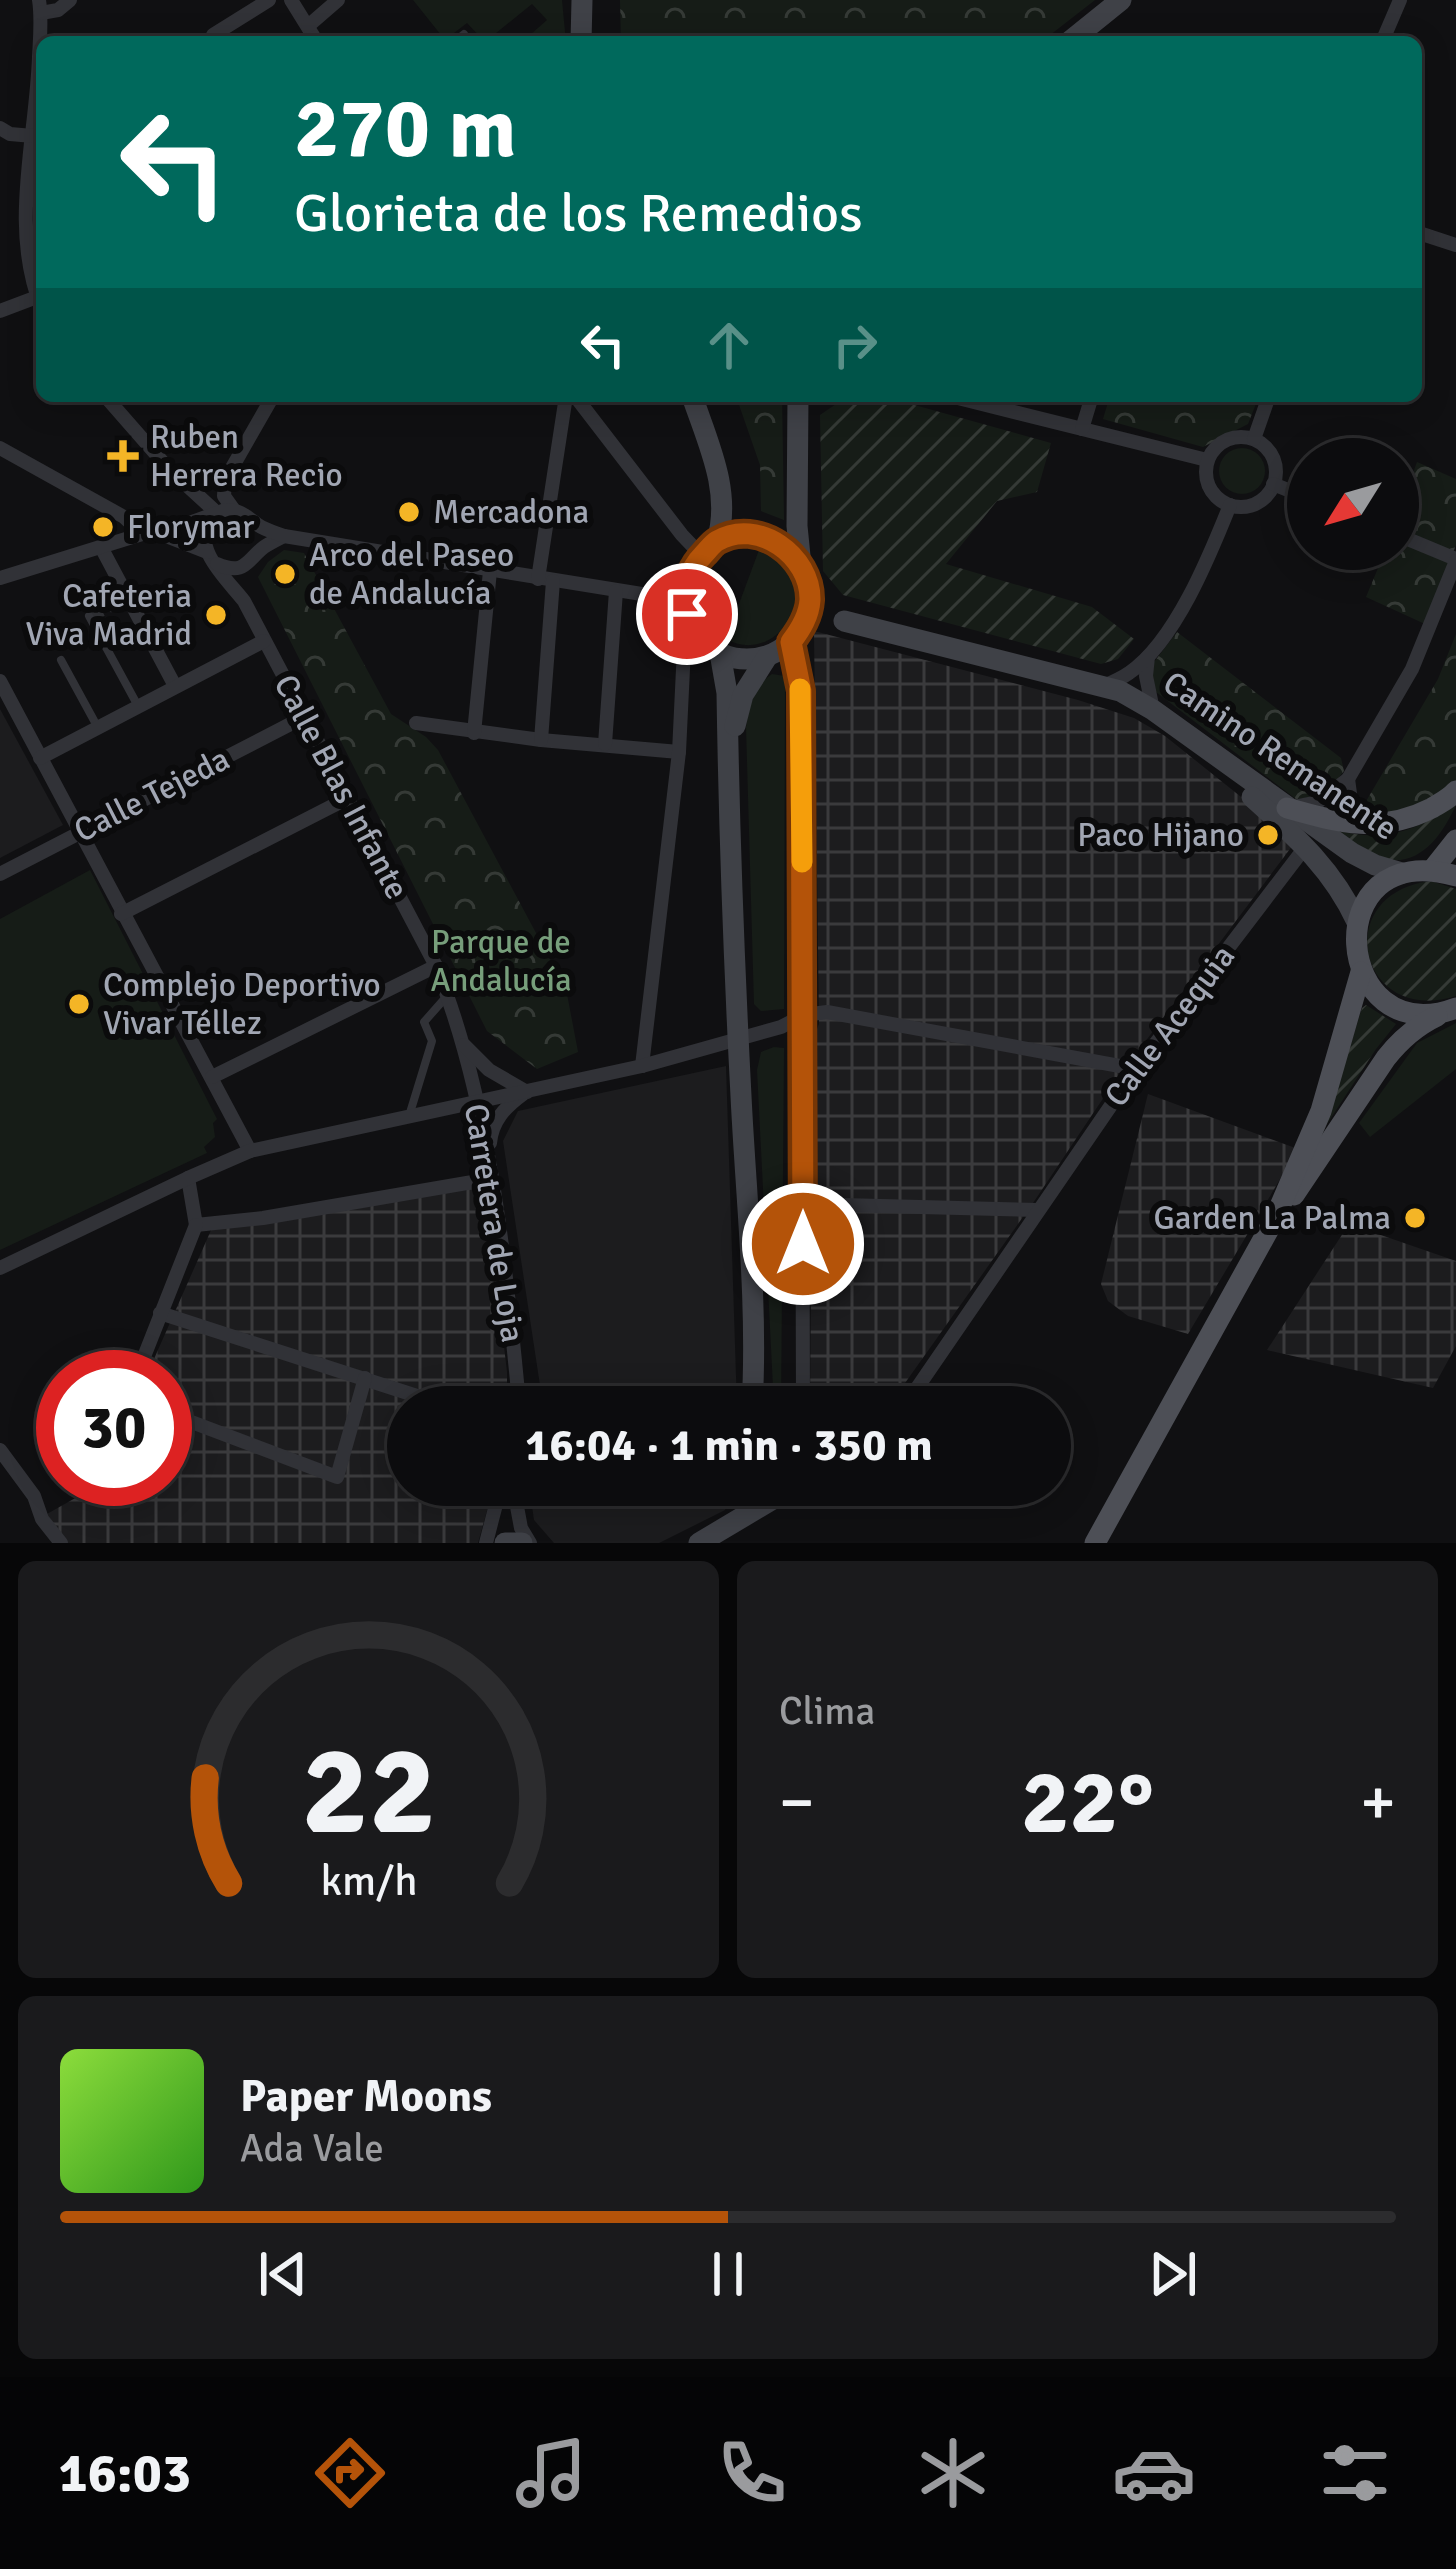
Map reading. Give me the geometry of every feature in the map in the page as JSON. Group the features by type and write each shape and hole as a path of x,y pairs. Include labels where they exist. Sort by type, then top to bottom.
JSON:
{"main road":[{"path":"1287,808 1329,820 1370,824 1415,816 1456,791"},
{"path":"1449,1010 1418,1014 1395,1007 1375,992 1361,972 1355,947 1357,922 1366,901 1382,884 1402,873 1445,872 1456,840"},
{"path":"1095,1543 1275,1218 1321,1111 1361,972"},
{"path":"1275,1218 1303,1185 1400,1040 1449,1010"}],"street":[{"path":"213,36 269,0"},
{"path":"291,0 314,36"},
{"path":"308,26 338,0"},
{"path":"580,36 582,0"},
{"path":"1076,36 1121,0"},
{"path":"1385,36 1400,0"},
{"path":"40,36 40,6 58,10 68,2"},
{"path":"36,125 25,198 30,276 36,292"},
{"path":"0,128 33,136"},
{"path":"1422,234 1456,245"},
{"path":"0,311 36,304"},
{"path":"110,402 213,515"},
{"path":"270,402 225,480 228,505 259,525 284,536 685,601"},
{"path":"541,740 546,580 565,402"},
{"path":"580,402 682,535 710,549"},
{"path":"694,402 724,501 723,523 710,549"},
{"path":"798,402 797,526 810,598 797,633 804,1015 803,1386"},
{"path":"974,402 1207,460"},
{"path":"1082,429 1090,402"},
{"path":"1254,440 1267,402"},
{"path":"1240,436 1254,440 1273,458 1273,484 1256,504 1230,505 1209,487 1207,460 1226,440 1240,436"},
{"path":"0,448 124,517 142,534"},
{"path":"1273,484 1287,490"},
{"path":"1104,686 1130,673 1165,635 1196,583 1230,505"},
{"path":"0,578 234,510"},
{"path":"210,557 203,540 213,515"},
{"path":"259,525 261,549"},
{"path":"159,534 226,568 250,562 261,549 284,536"},
{"path":"767,657 735,658 709,646 692,626 685,601 687,581 695,563 733,536 776,542 801,566"},
{"path":"1287,808 1318,802 1348,779 1412,668 1456,560 1419,544"},
{"path":"101,547 175,686"},
{"name":"Calle Blas Infante","path":"210,557 244,601 436,966 460,1041"},
{"path":"244,601 250,562"},
{"path":"474,733 490,571"},
{"path":"605,744 616,591"},
{"name":"Camino Remanente","path":"810,598 844,620 1120,691 1352,853 1402,873"},
{"name":"Camino Remanente","path":"797,633 820,620 844,620"},
{"path":"642,1066 679,752 684,648 692,626"},
{"path":"728,756 742,695 767,657 797,633"},
{"path":"40,758 264,641"},
{"path":"720,653 727,693 754,1386"},
{"path":"1148,657 1146,676 1160,715 1306,845 1342,891 1357,922"},
{"path":"0,681 250,1151"},
{"name":"Calle Tejeda","path":"0,874 304,717"},
{"path":"416,723 679,752"},
{"path":"1348,779 1352,801 1370,824"},
{"path":"122,914 348,798"},
{"name":"Calle Acequia","path":"918,1386 1136,1069 1306,845"},
{"path":"212,1077 436,966"},
{"path":"0,1268 250,1151 642,1066 782,1028 804,1015 827,1012 1136,1069"},
{"path":"460,1041 489,1070 527,1092"},
{"name":"Carretera de Loja","path":"460,1041 478,1102 488,1162 517,1386"},
{"path":"488,1162 491,1127 527,1092"},
{"path":"146,1350 196,1225 188,1178"},
{"path":"196,1225 490,1179"},
{"path":"802,1204 1038,1210"},
{"path":"160,1313 389,1386"},
{"path":"192,1422 337,1477 365,1378"},
{"path":"0,1450 61,1543"},
{"path":"486,1543 496,1506"},
{"path":"505,1543 526,1543 517,1506"},
{"path":"699,1543 730,1526 751,1506"}],"lane":[{"path":"89,616 138,706"},
{"path":"61,660 98,727"},
{"path":"408,1118 432,1041 426,1017 447,995"}],"shaded area":[{"path":"814,631 1134,718 1165,736 1296,841 1108,1091 903,1386 810,1386 813,1039 819,1024"},
{"path":"0,709 63,825 0,858"},
{"path":"726,1066 736,1386 540,1386 503,1141 518,1111"},
{"path":"1148,1094 1298,1149 1188,1334 1128,1316 1108,1301 1101,1284"},
{"path":"477,1184 492,1245 507,1386 387,1386 387,1506 488,1506 478,1543 67,1543 47,1514 61,1506 192,1506 192,1350 158,1350 212,1228"},
{"path":"1349,1224 1456,1261 1456,1346 1433,1388 1267,1350"},
{"path":"532,1506 727,1506 659,1543 554,1543 534,1520"}],"green space":[{"path":"413,0 562,0 565,36 529,36 547,20 532,4 492,36 479,36 467,23 450,36 442,36"},
{"path":"620,0 1095,0 1049,36 621,36"},
{"path":"738,402 782,402 784,520 761,511 760,465"},
{"path":"839,402 904,402 1051,443 1037,492 997,501 946,564 1092,607 1134,639 1118,659 1101,664 843,595 823,571 820,415"},
{"path":"1108,402 1257,402 1248,424 1203,447 1103,419"},
{"path":"1242,448 1258,455 1265,471 1258,487 1242,494 1226,487 1219,471 1226,455"},
{"path":"1419,463 1456,479 1456,545 1425,624 1366,597 1377,570 1419,570"},
{"name":"Parque de Andalucía","path":"284,550 304,553 391,714 438,750 566,989 578,1052 537,1069 487,1031 258,577"},
{"path":"759,550 781,562 793,579 795,597 791,616 780,631 765,642 746,645 726,639"},
{"path":"1177,632 1341,758 1344,771 1333,784 1324,792 1296,799 1156,692 1151,666"},
{"path":"1456,634 1456,784 1422,807 1378,818 1365,803 1438,679"},
{"path":"772,674 785,676 784,1009 761,1011 754,1004 746,727 757,690"},
{"path":"1456,805 1435,839 1404,859 1376,857 1335,830 1384,835 1427,822"},
{"name":"Complejo Deportivo Vivar Téllez","path":"90,870 217,1119 215,1137 204,1147 207,1153 0,1250 0,919"},
{"path":"1431,881 1456,889 1456,996 1423,1000 1396,993 1378,976 1368,955 1368,931 1378,908 1399,891"},
{"path":"1366,1005 1396,1024 1325,1127 1362,1008"},
{"path":"1456,1023 1456,1069 1370,1137 1359,1123 1417,1043"},
{"path":"784,1048 781,1386 773,1386 757,1070 761,1052"}],"tunnel":[{"path":"89,616 127,596"}],"slow traffic":[{"path":"800,689 802,862"}],"place":[{"name":"Ruben Herrera Recio","path":"123,456"},
{"name":"Mercadona","path":"409,512"},
{"name":"Florymar","path":"103,527"},
{"name":"Arco del Paseo de Andalucía","path":"285,574"},
{"name":"Cafeteria Viva Madrid","path":"216,615"},
{"name":"Paco Hijano","path":"1268,835"},
{"name":"Complejo Deportivo Vivar Téllez","path":"79,1004"},
{"name":"Garden La Palma","path":"1415,1218"}],"route":[{"path":"687,614 687,581 695,563 717,541 733,536 747,534 776,542 801,566 809,590 806,616 791,642 801,691 803,1244"}]}
